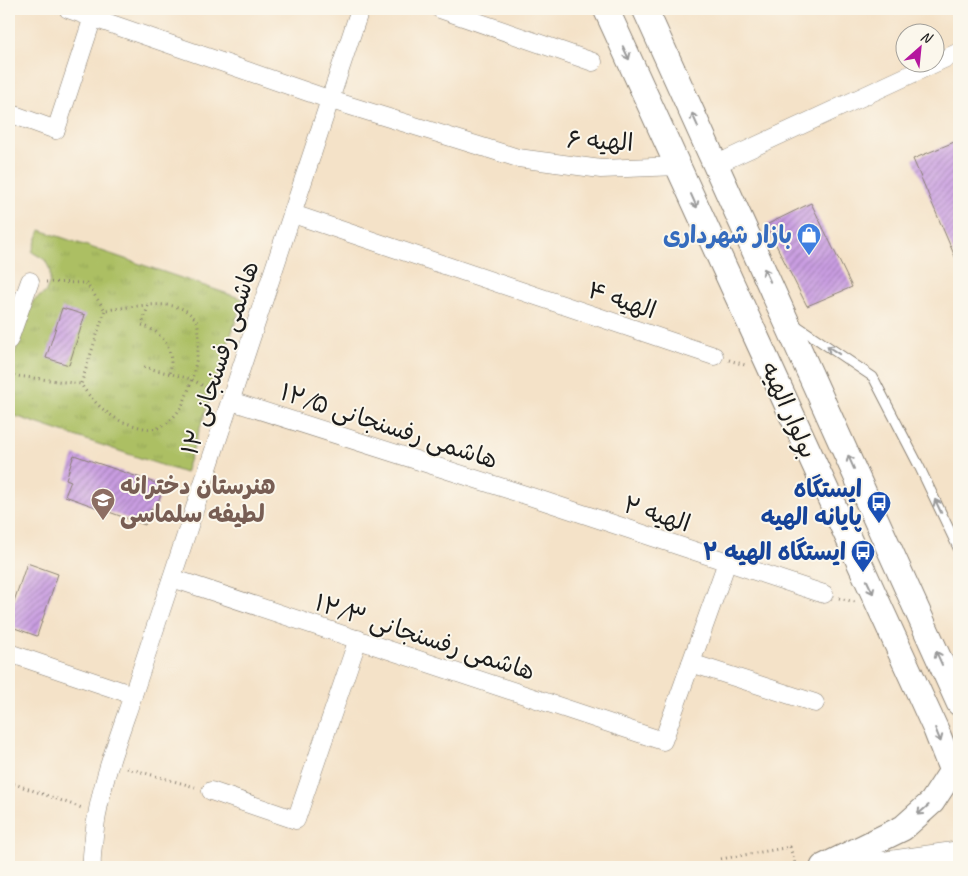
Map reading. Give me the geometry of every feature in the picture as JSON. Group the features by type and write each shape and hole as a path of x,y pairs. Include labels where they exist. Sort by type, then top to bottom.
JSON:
{"highway":[{"path":"875,867 959,855"}],"main road":[{"name":"بولوار الهیه","path":"606,9 956,772 932,802 903,828 823,867"},
{"name":"بولوار الهیه","path":"646,9 959,703"}],"street":[{"name":"الهیه ۶","path":"68,9 330,100 518,158 601,170 679,166"},
{"name":"هاشمی رفسنجانی ۱۲","path":"92,867 91,859 96,813 109,764 360,9"},
{"path":"440,9 594,62"},
{"path":"9,114 56,130 93,17"},
{"path":"715,165 959,52"},
{"name":"الهیه ۴","path":"293,214 714,356"},
{"path":"11,328 30,281"},
{"name":"هاشمی رفسنجانی ۱۲/۵","path":"231,401 532,497"},
{"name":"الهیه ۲","path":"532,497 824,594"},
{"path":"727,562 691,663 815,703"},
{"name":"هاشمی رفسنجانی ۱۲/۳","path":"172,578 663,741 691,663"},
{"path":"211,791 296,820 358,640"},
{"path":"9,653 133,695"}],"lane":[{"path":"787,319 873,378 919,466 959,550"}],"path":[{"path":"30,281 86,283 105,310"},
{"path":"81,384 88,395 118,419 136,427 156,429 171,421 182,405 191,379 197,359 199,338 196,320 185,310 168,305 105,310"},
{"path":"148,306 142,325 157,332 168,345 172,364 170,374"},
{"path":"81,384 105,310"},
{"path":"714,356 772,372"},
{"path":"144,367 191,379 231,401"},
{"path":"9,375 81,384"},
{"path":"109,764 211,791"},
{"path":"9,782 96,813"},
{"path":"721,859 790,847 796,867"}],"green space":[{"path":"40,230 243,299 185,473 9,414 9,370 33,301 45,293 50,281 50,270 45,260 32,252"}],"building":[{"path":"959,140 959,266 913,159"},
{"name":"بازار شهرداری","path":"811,203 852,287 807,306 766,225"},
{"path":"62,308 85,315 69,365 46,358"},
{"path":"74,455 164,486 155,510 151,509 145,525 65,496 71,481 66,479"},
{"path":"27,563 58,574 37,636 9,626 9,616"}],"place":[{"name":"بازار شهرداری","path":"809,256"},
{"name":"هنرستان دخترانه لطیفه سلماسی","path":"103,521"},
{"name":"ایستگاه پایانه الهیه","path":"879,524"},
{"name":"ایستگاه الهیه ۲","path":"863,573"}]}
